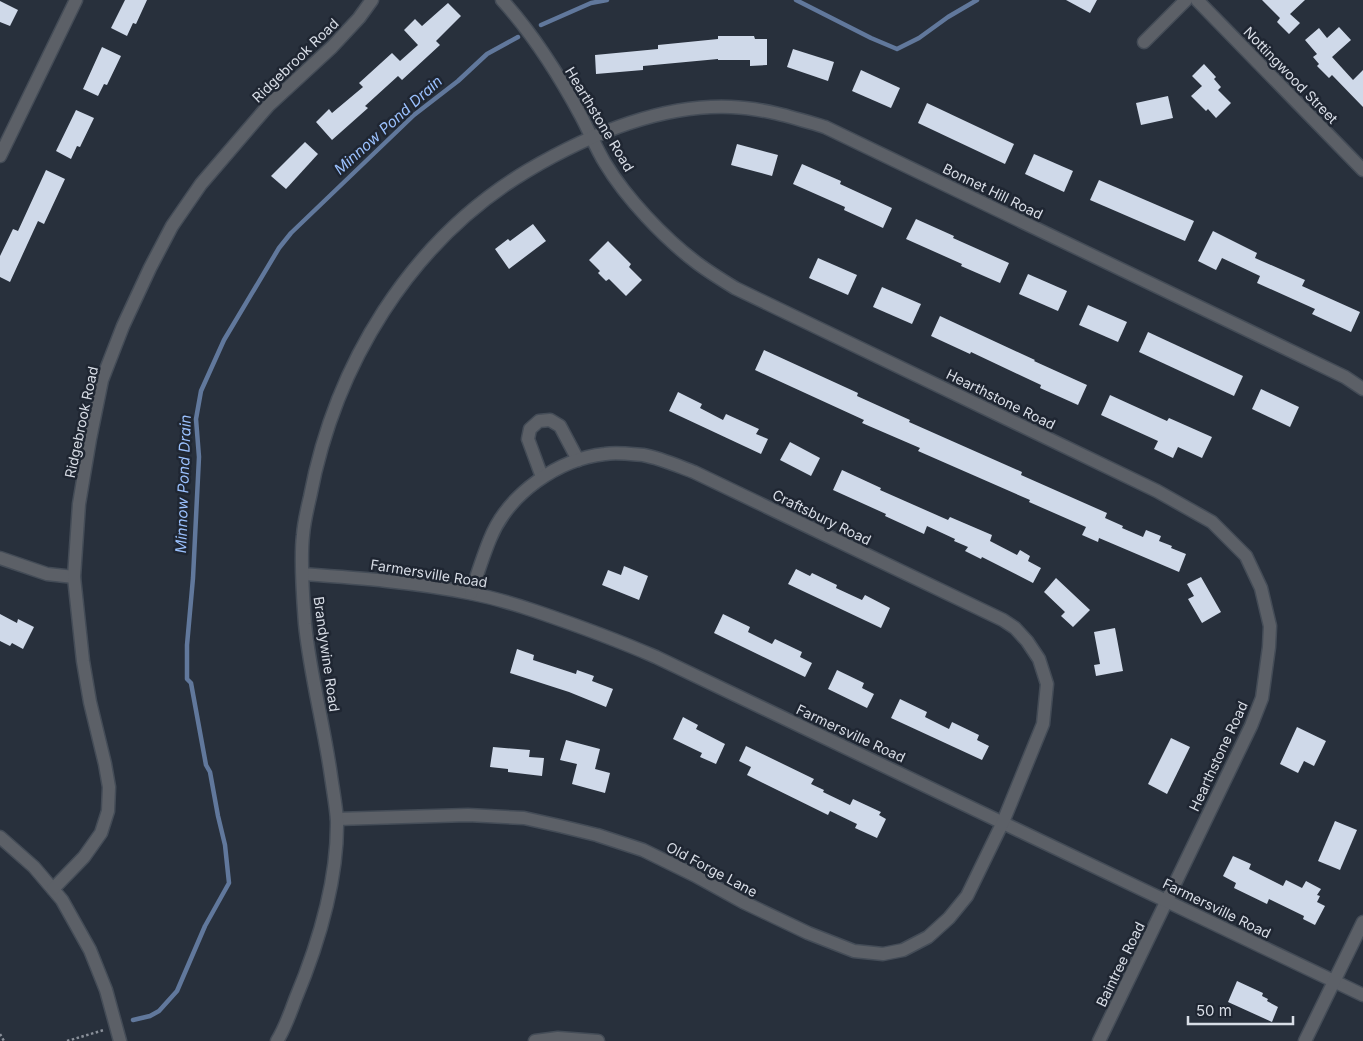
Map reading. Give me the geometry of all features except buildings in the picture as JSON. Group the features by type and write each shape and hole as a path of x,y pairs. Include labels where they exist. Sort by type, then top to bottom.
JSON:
{"street":[{"path":"0,156 76,0"},
{"name":"Ridgebrook Road","path":"53,889 84,857 101,833 108,810 109,787 83,661 74,577 79,504 102,380 122,326 150,268 172,226 201,184 268,106 332,47 359,18 372,0"},
{"name":"Hearthstone Road","path":"502,0 520,19 548,61 606,164 636,205 665,235 697,263 735,288 1157,491 1212,522 1246,556 1261,588 1270,626 1270,647 1262,698 1251,726 1167,900"},
{"path":"1144,42 1186,0"},
{"name":"Nottingwood Street","path":"1197,0 1363,170"},
{"name":"Bonnet Hill Road","path":"592,137 645,118 690,109 733,106 778,114 825,127 1362,386"},
{"name":"Brandywine Road","path":"277,1041 299,991 316,945 334,867 337,819 325,736 305,624 302,536 313,479 324,436 340,392 359,351 409,274 437,243 470,212 510,181 592,137"},
{"path":"542,477 528,439 530,429 539,420 550,420 560,426 578,460"},
{"name":"Craftsbury Road","path":"470,593 490,538 504,513 518,496 542,477 578,460 607,453 644,456 694,472 1003,620 1015,628 1027,641 1039,659 1047,684 1043,724 1003,822"},
{"path":"0,558 47,574 74,577"},
{"name":"Farmersville Road","path":"303,574 372,579 470,593 573,624 656,657 1363,995"},
{"name":"Old Forge Lane","path":"337,819 468,815 524,818 597,835 643,850 743,902 808,933 854,951 884,954 903,950 928,937 949,918 967,896 1003,822"},
{"path":"0,837 34,867 62,900 90,950 106,990 120,1041"},
{"name":"Baintree Road","path":"1099,1041 1167,900"},
{"path":"1305,1041 1363,922"},
{"path":"535,1041 558,1038 598,1041"}],"path":[{"path":"67,1041 117,1027"},
{"path":"0,1034 4,1041"}],"waterway":[{"name":"Minnow Pond Drain","path":"541,25 591,3 607,0"},
{"name":"Minnow Pond Drain","path":"796,0 897,49 919,38 948,17 977,0"},
{"name":"Minnow Pond Drain","path":"133,1020 150,1016 159,1011 177,991 205,926 229,883 225,845 210,772 206,765 191,683 187,679 187,645 193,578 199,457 196,419 201,391 224,340 279,248 291,233 414,115 458,81 487,54 518,37"}]}
